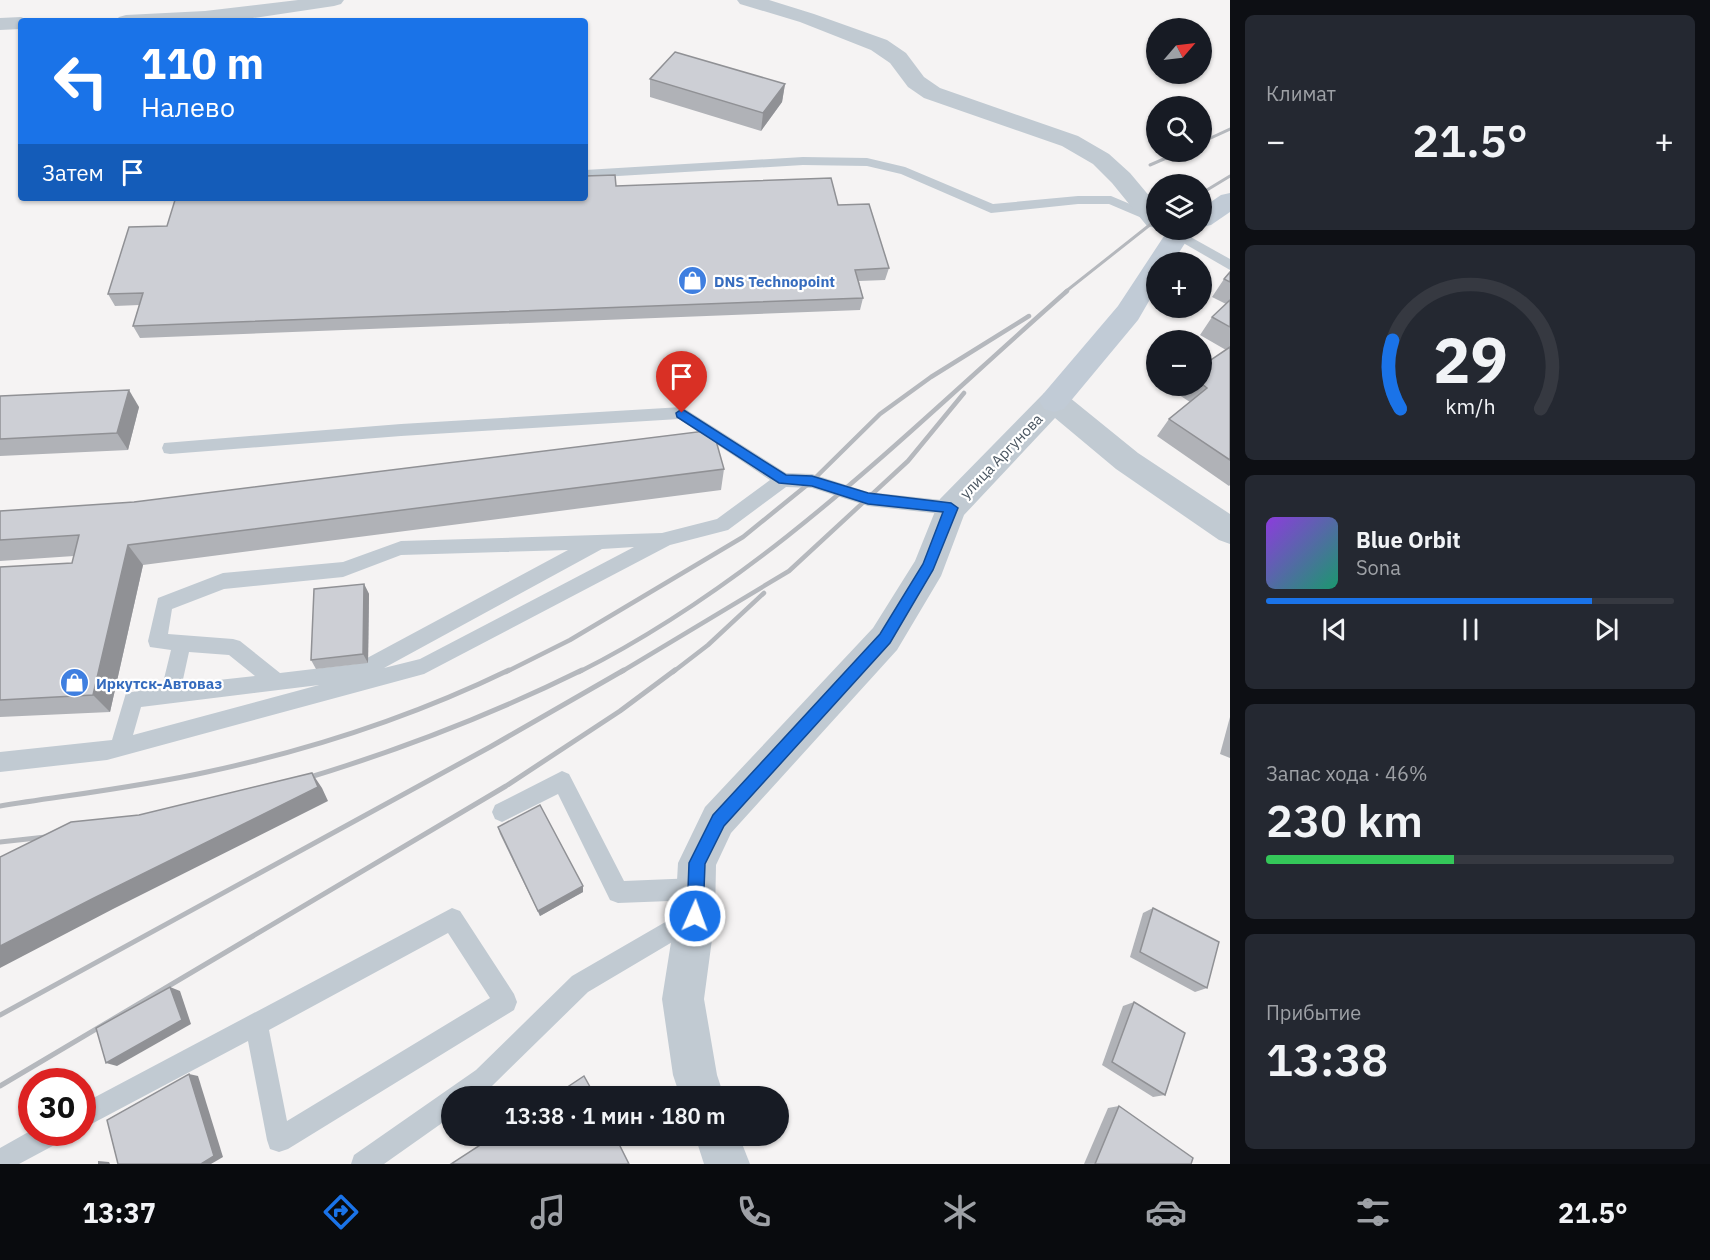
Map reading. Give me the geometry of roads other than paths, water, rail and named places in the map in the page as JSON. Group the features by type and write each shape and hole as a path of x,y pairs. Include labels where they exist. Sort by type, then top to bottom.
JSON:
{"street":[{"path":"208,18 267,12 334,0"},
{"path":"747,0 807,18 879,45 898,58 915,82 932,93 1070,141 1107,166 1146,204"},
{"path":"0,24 18,23"},
{"path":"1212,213 1230,201"},
{"name":"улица Аргунова","path":"698,1086 694,1075 683,999 696,903 697,863 718,820 885,639 929,566 951,508 1054,401 1128,313 1146,284"},
{"path":"1054,401 1127,460 1230,531"},
{"path":"721,1146 727,1164"}],"lane":[{"path":"588,174 803,161 867,162 905,171 991,209 1078,200 1111,200 1146,216"},
{"path":"1190,240 1230,265"},
{"path":"171,448 401,430 682,413 783,480 812,481 868,499 951,508"},
{"path":"277,682 233,647 157,641 164,604 223,581 343,570 402,548 666,539 722,525 783,480"},
{"path":"0,762 120,748 424,666 666,539"},
{"path":"120,748 133,699 359,672 599,542"},
{"path":"170,695 182,643"},
{"path":"502,812 562,782 618,892 696,903"},
{"path":"473,1086 484,1078 580,984 696,903"},
{"path":"96,1110 452,919 506,1002 279,1140 256,1024"},
{"path":"363,1164 441,1109"},
{"path":"0,1161 27,1146"}],"railway":[{"path":"1212,137 1230,129"},
{"path":"1150,165 1157,162"},
{"path":"1212,187 1230,176"},
{"path":"1065,292 1146,228"},
{"path":"579,672 647,634 712,592 775,546 894,447 1067,291"},
{"path":"506,672 570,640 743,537 812,481 880,414 931,377 1029,316"},
{"path":"621,672 789,571 908,461 964,393"},
{"path":"673,672 708,645 764,593"},
{"path":"0,806 156,782 284,753 399,717 509,670"},
{"path":"297,781 442,732 582,670"},
{"path":"0,1015 490,747 624,670"},
{"path":"0,1086 506,786 620,711 675,670"},
{"path":"0,842 55,836"}],"place":[{"name":"DNS Technopoint","path":"693,281"},
{"name":"Иркутск-Автоваз","path":"75,683"}]}
